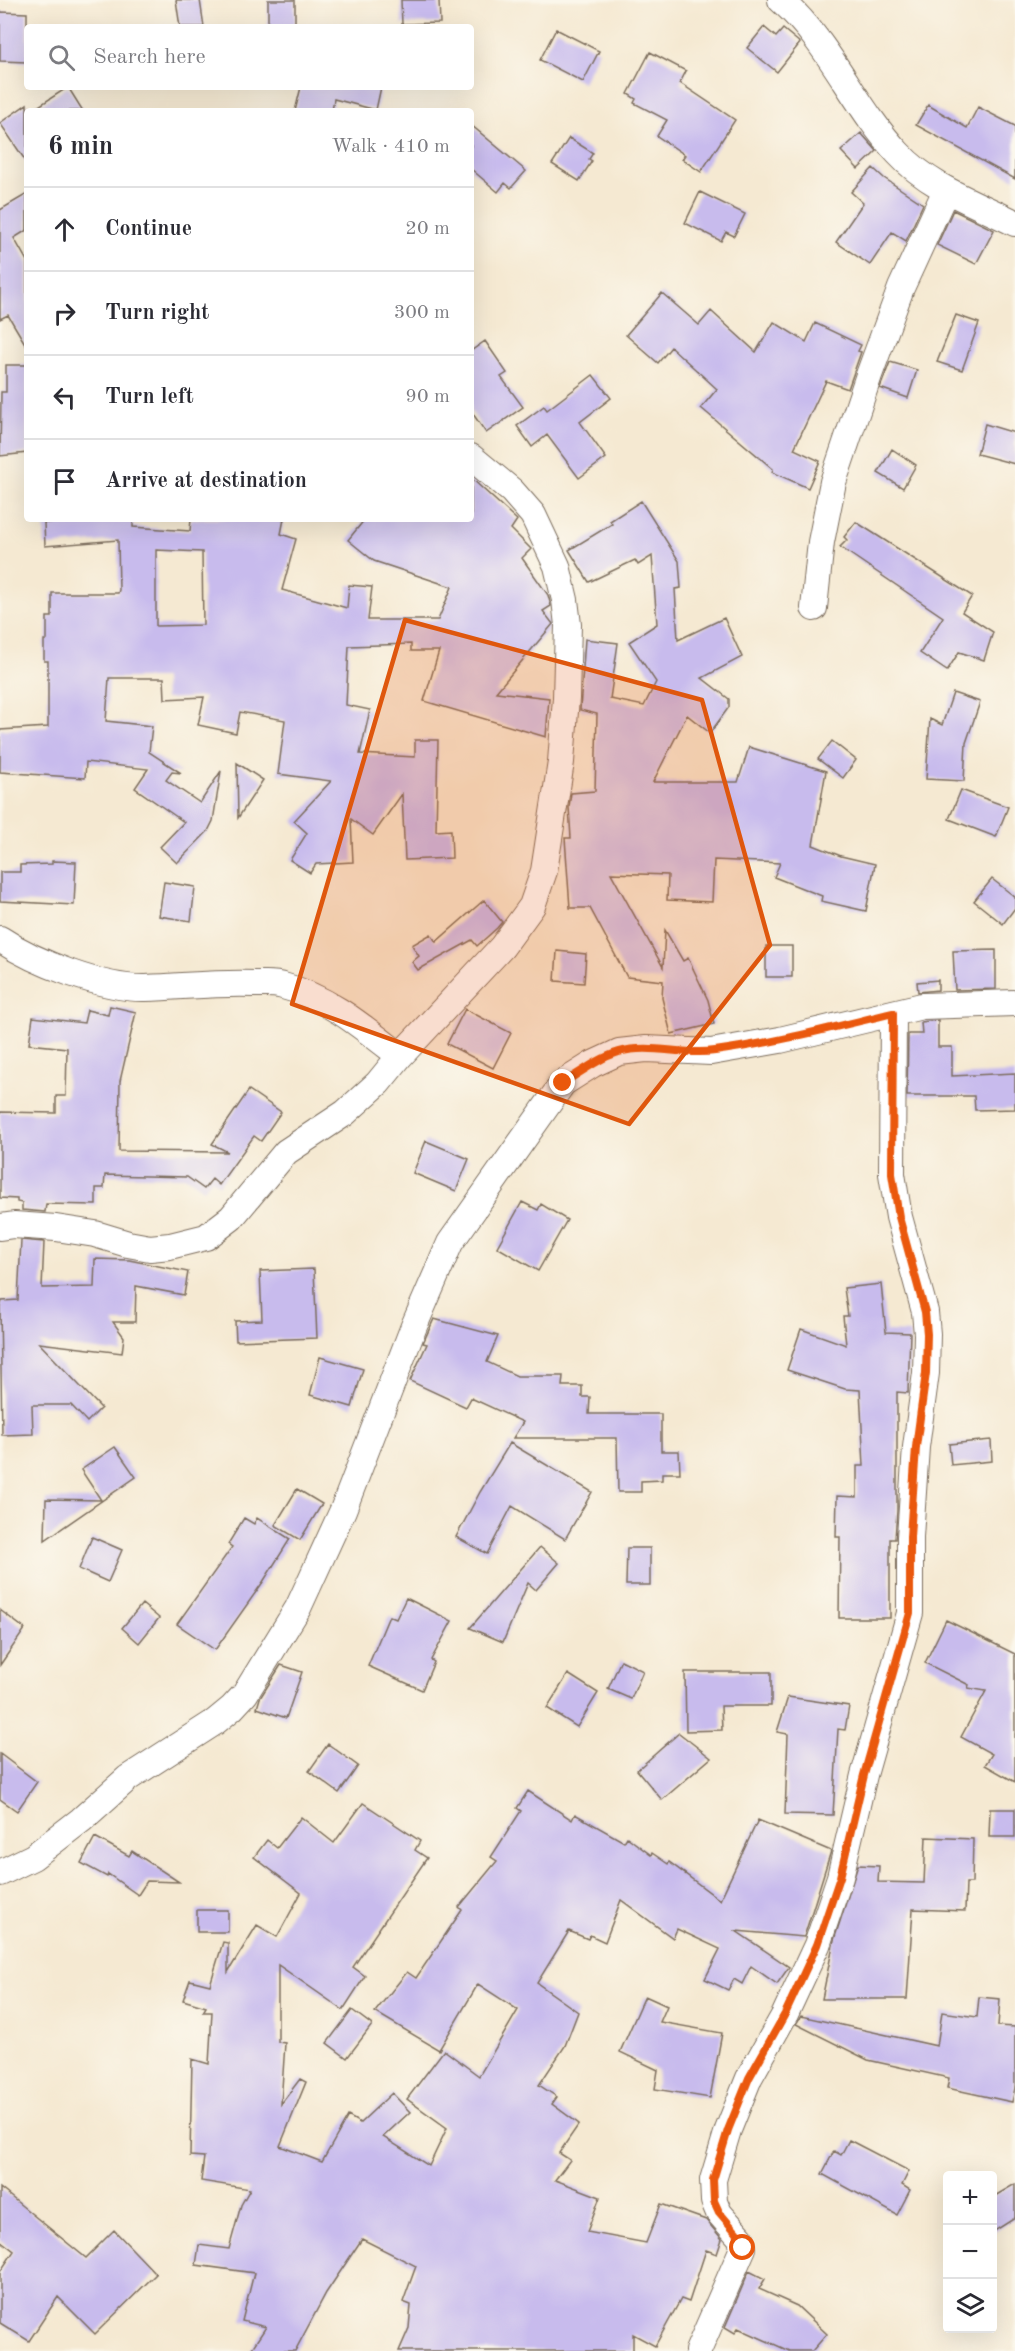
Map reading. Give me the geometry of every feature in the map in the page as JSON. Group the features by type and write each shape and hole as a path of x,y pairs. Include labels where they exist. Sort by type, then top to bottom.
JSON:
{"street":[{"path":"781,0 823,48 898,153 946,190 1015,223"},
{"path":"814,608 821,542 833,482 901,288 946,190"},
{"path":"0,1227 14,1225 56,1228 95,1234 150,1248 170,1246 206,1237 231,1218 286,1152 345,1113 378,1083 400,1056 502,947 532,906 544,871 561,762 568,625 565,600 557,566 533,515 512,491 474,459"},
{"path":"0,939 16,950 59,969 115,985 144,988 236,983 280,985 299,990 318,998 361,1026 400,1056"},
{"path":"0,1874 33,1857 81,1820 128,1778 215,1722 245,1694 298,1608 343,1510 422,1305 450,1243 563,1083 593,1064 619,1052 646,1049 711,1052 780,1040 922,1006 1015,1004"},
{"path":"698,2351 743,2248 741,2238 719,2212 714,2201 713,2180 728,2130 749,2078 785,2014 817,1945 840,1877 864,1775 910,1613 910,1537 916,1447 926,1373 927,1334 925,1312 899,1217 892,1174 893,1013"}],"highlighted area":[{"path":"405,620 702,700 770,945 629,1124 292,1004"}],"building":[{"path":"176,0 200,0 204,24 180,24"},
{"path":"268,0 295,0 295,24 268,24"},
{"path":"401,0 439,0 440,23 402,24"},
{"path":"0,12 27,13 27,24 24,24 24,62 0,61"},
{"path":"764,27 776,37 783,29 800,43 777,72 747,48"},
{"path":"556,29 599,51 583,82 540,60"},
{"path":"650,52 686,71 680,83 735,120 701,172 682,159 685,155 657,136 667,120 634,103 636,99 628,94"},
{"path":"63,90 70,90 81,108 36,108"},
{"path":"300,90 380,90 376,108 334,99 332,108 296,108"},
{"path":"27,104 27,108 24,108 24,159 0,123"},
{"path":"928,105 967,128 978,107 1015,126 1015,179 916,125"},
{"path":"474,128 526,171 511,188 505,183 498,192 474,172"},
{"path":"861,133 877,151 858,169 841,151"},
{"path":"569,138 593,153 589,159 592,161 579,181 552,164"},
{"path":"873,168 923,204 906,241 892,232 870,265 836,242 863,203 851,192"},
{"path":"700,192 745,214 734,236 726,232 721,241 685,223"},
{"path":"24,196 24,232 14,238 24,256 24,342 8,315 0,319 0,210"},
{"path":"953,210 994,230 976,264 937,245"},
{"path":"662,293 699,325 711,311 756,352 774,322 806,342 815,323 861,345 858,351 861,352 848,389 826,381 794,449 820,461 808,488 772,472 773,469 701,408 717,389 671,347 658,363 626,335"},
{"path":"956,315 979,323 962,370 937,362"},
{"path":"485,341 507,373 501,377 523,407 486,433 474,415 474,349"},
{"path":"890,362 917,370 908,398 880,388"},
{"path":"6,365 24,365 24,453 0,456 1,392 6,392"},
{"path":"593,375 611,398 580,422 606,458 579,478 547,435 532,447 517,426 544,406 547,410"},
{"path":"985,424 1015,433 1015,464 977,454"},
{"path":"892,449 916,465 903,488 878,473"},
{"path":"474,481 517,520 511,529 531,549 522,558 548,595 551,606 543,611 553,624 496,692 549,698 546,737 424,701 439,651 411,651 411,644 349,646 346,705 370,710 360,754 415,757 415,740 438,740 436,831 451,830 452,858 405,860 402,794 373,835 351,819 353,862 316,864 310,873 290,860 307,833 294,821 331,781 278,774 285,720 240,712 236,733 198,725 204,697 165,699 164,678 109,678 106,721 152,726 149,752 181,773 172,772 166,780 200,803 221,771 213,821 208,831 177,863 160,847 184,822 135,788 148,769 86,762 85,778 0,772 0,730 48,727 48,661 44,661 44,640 47,640 47,617 52,617 52,593 118,593 119,590 118,540 45,546 44,523 133,522 133,527 190,531 191,522 283,522 281,534 296,539 282,590 347,608 349,585 372,587 368,620 438,620 452,587 374,561 348,540 363,522 474,522","holes":["156,550 202,552 203,625 156,626"]},
{"path":"641,501 679,561 681,588 675,589 678,640 724,618 742,657 702,678 729,699 729,707 710,733 687,715 653,782 738,782 749,747 826,771 813,845 841,856 875,864 866,911 821,901 822,896 774,877 780,863 714,860 712,902 667,900 668,875 611,873 663,967 665,930 683,961 688,958 708,1000 714,1024 671,1034 662,998 663,981 627,977 590,908 570,908 565,838 571,838 569,807 571,793 595,791 597,714 580,710 585,639 618,643 610,699 644,706 656,682 629,642 657,624 652,556 638,565 635,560 589,582 569,550 612,524 610,521"},
{"path":"856,522 972,596 962,612 993,632 984,660 959,652 947,671 920,653 943,617 840,547 847,540 844,537"},
{"path":"953,693 980,702 966,743 964,781 926,779 930,719 942,725"},
{"path":"832,741 856,760 843,778 818,759"},
{"path":"237,763 263,780 238,818"},
{"path":"961,790 1008,807 996,837 949,819"},
{"path":"52,861 76,862 74,905 0,901 0,872 20,872 20,865 52,864"},
{"path":"992,879 1015,897 1015,908 1003,924 974,901"},
{"path":"164,882 195,887 191,921 159,916"},
{"path":"484,900 502,922 497,928 477,946 472,940 418,970 412,962 419,956 412,945 431,934 436,942"},
{"path":"766,946 792,946 792,977 766,977"},
{"path":"996,950 996,989 955,990 953,951"},
{"path":"557,951 586,954 584,983 555,981"},
{"path":"938,980 938,990 918,992 917,982"},
{"path":"110,1006 136,1012 120,1081 119,1151 228,1152 212,1144 249,1090 281,1112 261,1141 254,1136 219,1185 212,1179 204,1189 187,1177 105,1175 104,1188 96,1188 96,1205 46,1204 45,1212 22,1210 22,1203 17,1202 17,1199 0,1198 0,1112 56,1113 56,1096 66,1096 67,1048 29,1044 33,1017 84,1023 87,1010 108,1015"},
{"path":"465,1009 511,1033 493,1068 447,1044"},
{"path":"938,1020 938,1047 952,1047 952,1076 1015,1073 1015,1109 975,1110 974,1096 907,1096 908,1034 922,1034 921,1022"},
{"path":"426,1141 469,1159 456,1191 413,1173"},
{"path":"522,1202 538,1210 541,1204 567,1220 538,1271 497,1247"},
{"path":"21,1240 44,1242 42,1288 94,1287 95,1259 129,1260 188,1272 184,1295 136,1286 135,1322 113,1322 124,1337 122,1353 39,1343 101,1408 87,1422 71,1405 32,1405 33,1434 2,1435 0,1307 2,1301 18,1300"},
{"path":"314,1269 317,1338 236,1341 235,1321 262,1320 260,1271"},
{"path":"881,1284 886,1332 910,1333 908,1393 897,1392 897,1511 895,1539 890,1539 890,1618 839,1618 840,1537 836,1537 837,1496 857,1497 857,1466 864,1466 860,1390 845,1389 787,1370 801,1329 846,1345 843,1316 848,1316 844,1288"},
{"path":"434,1319 498,1336 487,1362 517,1376 563,1376 562,1386 582,1386 582,1397 590,1397 589,1414 661,1414 661,1451 679,1451 680,1473 662,1473 662,1480 641,1481 641,1492 618,1492 617,1438 513,1438 523,1422 471,1398 466,1407 410,1381 427,1344 423,1343"},
{"path":"320,1357 363,1369 352,1407 310,1395"},
{"path":"991,1440 992,1461 951,1465 949,1444"},
{"path":"510,1443 592,1492 565,1539 512,1506 487,1554 456,1537"},
{"path":"115,1447 136,1477 45,1540 46,1499 101,1500 81,1470"},
{"path":"297,1489 322,1504 300,1540 275,1525"},
{"path":"244,1518 254,1524 257,1518 290,1539 215,1650 177,1624 232,1547 228,1544"},
{"path":"92,1537 122,1550 108,1582 79,1569"},
{"path":"540,1547 559,1563 536,1590 528,1583 503,1642 470,1628"},
{"path":"627,1548 650,1548 650,1585 626,1585"},
{"path":"406,1598 452,1621 431,1660 434,1662 422,1690 368,1666 389,1616 396,1619"},
{"path":"142,1604 159,1618 139,1643 122,1628"},
{"path":"0,1610 25,1629 0,1665"},
{"path":"946,1620 1015,1654 1015,1782 985,1765 992,1754 961,1737 986,1691 968,1688 969,1685 925,1663"},
{"path":"621,1660 643,1671 631,1699 608,1689"},
{"path":"281,1665 302,1672 286,1718 257,1708 260,1698"},
{"path":"685,1672 771,1672 771,1706 721,1706 722,1730 686,1731"},
{"path":"568,1674 598,1693 577,1727 547,1708"},
{"path":"788,1697 849,1706 845,1730 838,1729 833,1815 785,1814 788,1734 777,1732"},
{"path":"679,1733 711,1758 662,1800 637,1770"},
{"path":"328,1744 358,1766 339,1793 309,1771"},
{"path":"0,1754 37,1782 17,1811 0,1799"},
{"path":"528,1791 572,1820 575,1814 624,1842 627,1837 651,1855 652,1853 668,1864 669,1862 720,1900 758,1820 831,1851 804,1937 736,1931 789,1967 777,1984 751,1966 742,1984 734,1979 728,1990 705,1979 720,1949 677,1929 673,1938 621,1900 605,1942 590,1935 588,1939 569,1931 537,1983 578,2012 565,2046 539,2085 557,2097 552,2104 579,2124 559,2153 570,2160 555,2180 600,2197 587,2232 646,2243 661,2204 706,2220 722,2239 717,2254 706,2250 689,2302 681,2299 655,2346 633,2334 633,2351 399,2351 409,2328 411,2305 403,2302 416,2266 362,2239 326,2293 295,2351 250,2351 266,2327 242,2321 254,2273 196,2265 199,2245 229,2249 241,2205 250,2189 201,2181 204,2157 190,2156 192,2059 209,2064 212,2012 203,2012 206,2007 183,2000 190,1980 210,1985 223,1942 228,1943 228,1972 257,1925 277,1937 301,1893 254,1857 267,1840 277,1848 301,1817 334,1843 363,1803 420,1841 415,1850 427,1858 353,1967 365,1976 343,2010 278,1965 278,2042 285,2043 281,2104 300,2079 306,2082 280,2146 322,2162 348,2116 360,2123 392,2093 410,2112 383,2137 429,2166 447,2128 407,2099 444,2050 479,2076 518,2010 478,1984 439,2050 375,2012 407,1972 416,1978 462,1910 459,1907 497,1861 491,1857 521,1811 517,1808"},
{"path":"990,1809 1015,1809 1015,1837 989,1837"},
{"path":"95,1837 129,1856 132,1851 179,1882 147,1881 138,1895 108,1874 107,1877 81,1863"},
{"path":"926,1837 973,1839 972,1883 966,1883 965,1911 913,1909 907,1999 822,1999 834,1940 858,1865 879,1866 878,1882 924,1883"},
{"path":"197,1910 228,1910 228,1932 197,1932"},
{"path":"645,1996 667,2006 660,2022 722,2033 710,2098 655,2089 658,2070 620,2052"},
{"path":"979,1997 1000,1999 998,2026 1015,2027 1015,2088 1012,2102 947,2088 949,2078 868,2060 796,2024 801,2016 937,2046 942,2012 977,2017"},
{"path":"352,2010 372,2025 347,2058 327,2043"},
{"path":"849,2140 909,2171 902,2185 910,2190 897,2215 822,2174 834,2151 841,2155"},
{"path":"1015,2184 1015,2218 997,2229 997,2225 997,2195"},
{"path":"0,2188 86,2258 114,2230 156,2274 95,2334 58,2297 29,2341 0,2323 0,2272 14,2251 0,2240"},
{"path":"749,2271 765,2279 759,2289 797,2306 827,2334 812,2351 789,2351 738,2328 735,2333 725,2327"}],"route":[{"path":"563,1083 593,1064 619,1052 646,1049 711,1052 780,1040 893,1013 892,1174 899,1217 925,1312 927,1334 924,1402 916,1447 910,1537 910,1613 864,1775 840,1877 817,1945 785,2014 749,2078 728,2130 713,2180 714,2201 719,2212 741,2238 743,2248"}]}
